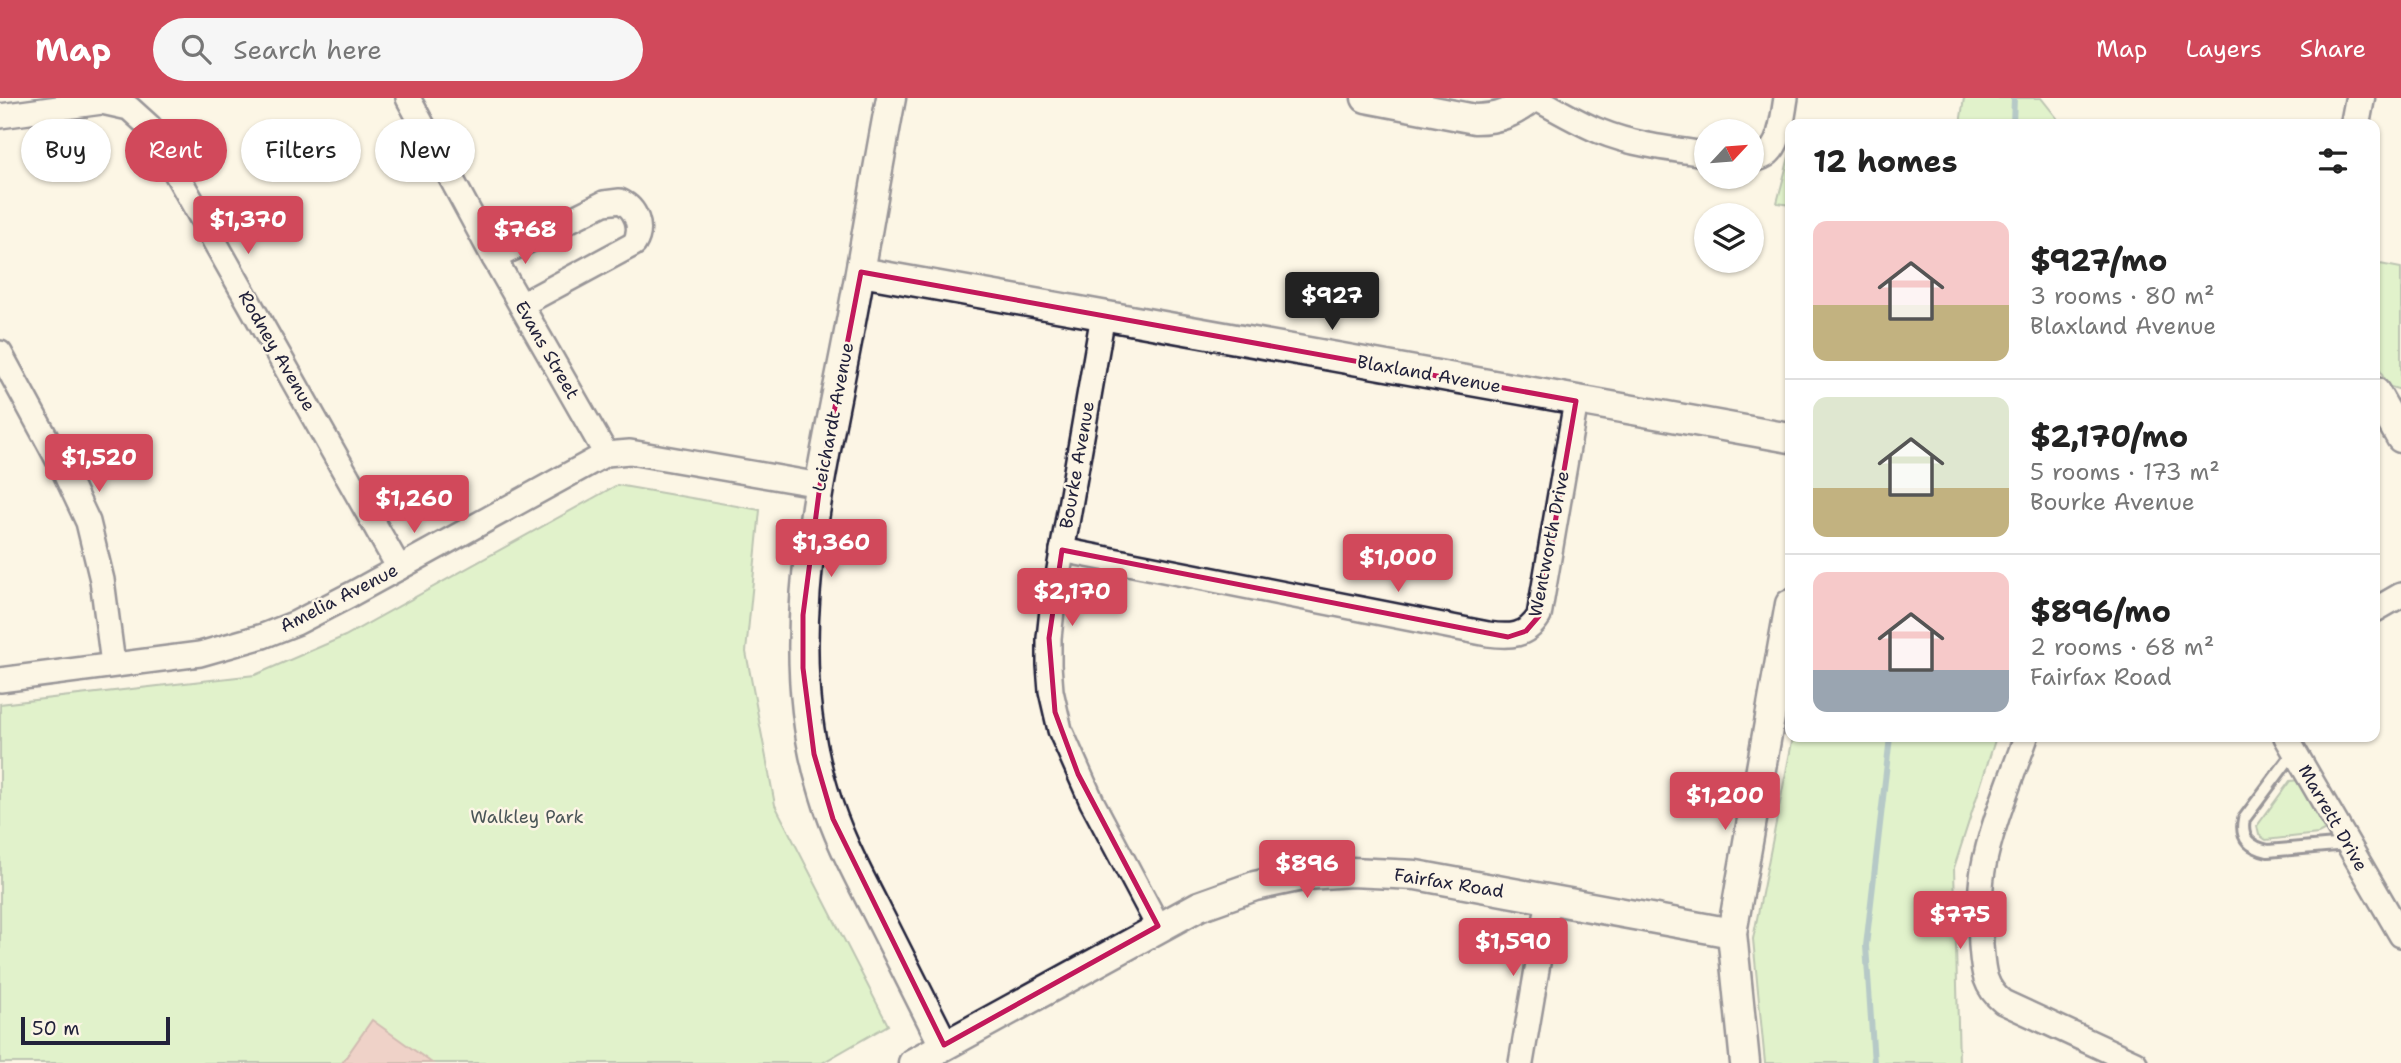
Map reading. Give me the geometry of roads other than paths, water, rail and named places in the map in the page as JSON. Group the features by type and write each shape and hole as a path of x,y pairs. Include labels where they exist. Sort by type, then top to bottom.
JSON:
{"street":[{"name":"Evans Street","path":"408,98 494,258 606,454"},
{"name":"Leichardt Avenue","path":"891,98 820,485 803,615 803,667 814,754 823,792 850,859 944,1045"},
{"path":"1366,98 1488,119 1511,113 1534,98 1598,131 1618,138 1694,152"},
{"path":"1764,156 1772,149 1779,131 1786,98"},
{"path":"2357,119 2360,98"},
{"name":"Rodney Avenue","path":"0,116 102,102 129,108 150,127 399,568"},
{"path":"494,258 604,203 620,201 632,210 639,226 634,244 522,305"},
{"name":"Blaxland Avenue","path":"861,272 1785,437"},
{"name":"Bourke Avenue","path":"1103,315 1049,638 1051,691 1060,730 1078,774 1158,926"},
{"path":"0,353 64,471 88,522 102,580 113,664"},
{"path":"2380,399 2397,423"},
{"name":"Wentworth Drive","path":"1062,551 1488,634 1508,637 1517,635 1533,626 1539,616 1576,401"},
{"name":"Amelia Avenue","path":"0,680 200,654 263,636 318,612 606,454 630,452 820,485"},
{"path":"2380,607 2401,595"},
{"path":"1745,1063 1732,933 1785,632"},
{"path":"2024,742 1984,868 1981,928 1983,975 1993,995 2003,1002 2135,1063"},
{"name":"Marrett Drive","path":"2290,744 2401,935"},
{"name":"Fairfax Road","path":"913,1063 1158,926 1199,906 1247,888 1279,880 1330,872 1416,875 1732,933"},
{"path":"1521,1063 1549,900"}],"lane":[{"path":"2290,744 2244,819 2244,836 2248,843 2256,848 2268,851 2347,844"}],"waterway":[{"path":"2013,119 2014,98"},
{"path":"1874,1063 1866,946 1889,742"}],"park label":[{"name":"Walkley Park","path":"527,817"}]}
